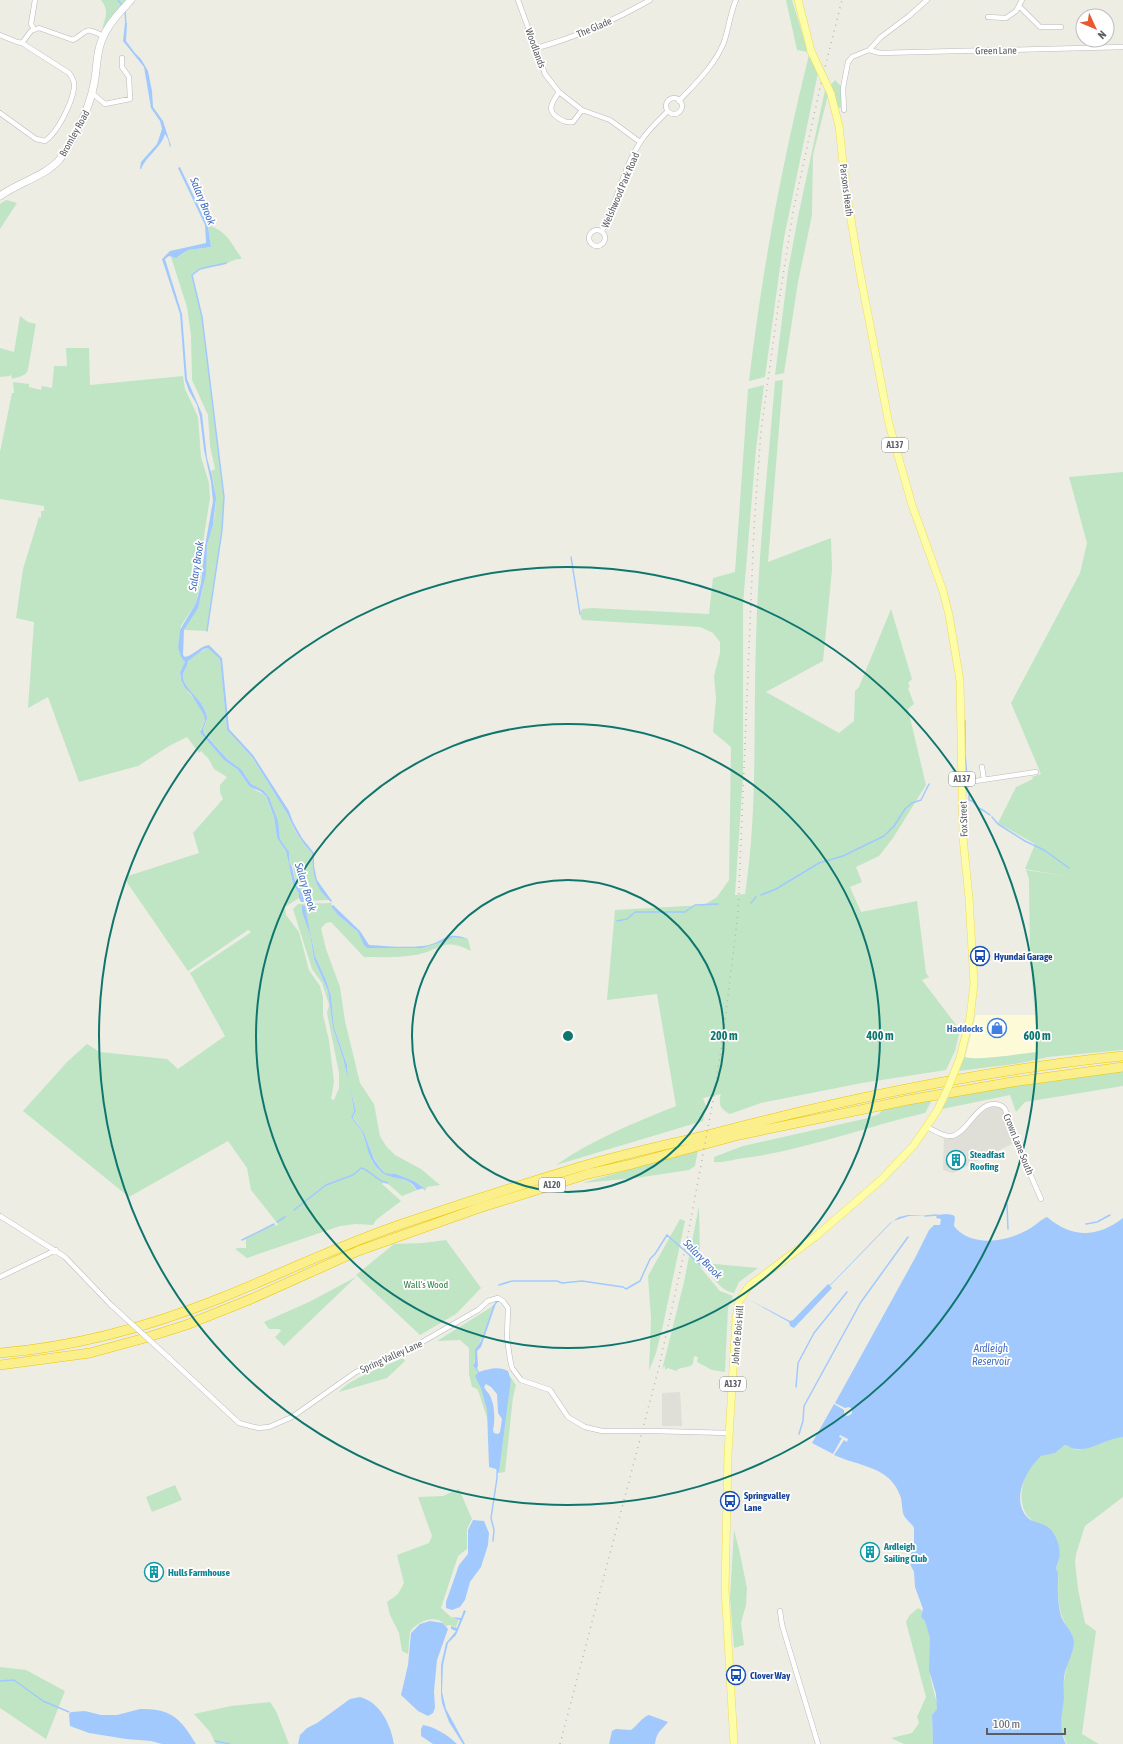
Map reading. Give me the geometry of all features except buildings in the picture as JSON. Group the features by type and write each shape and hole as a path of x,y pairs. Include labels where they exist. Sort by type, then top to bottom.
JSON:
{"highway":[{"name":"A120","path":"0,1353 51,1346 109,1335 164,1319 221,1298 336,1249 401,1224 576,1168 780,1116 903,1089 988,1074 1123,1056"},
{"name":"A120","path":"0,1365 90,1353 186,1325 251,1299 358,1251 471,1210 588,1174 632,1164 738,1135 908,1100 1012,1082 1123,1067"}],"main road":[{"name":"Parsons Heath","path":"798,0 811,51 831,94 839,126 854,241 881,384 892,436 912,506"},
{"name":"Fox Street","path":"912,506 941,585 955,648 961,692 966,783 963,838 970,904 974,984 970,1018 960,1058 948,1088"},
{"name":"John de Bois Hill","path":"734,1744 725,1589 729,1434 739,1301 743,1292 755,1280 815,1237 882,1179 906,1154 927,1127 937,1111 948,1088"}],"street":[{"path":"34,29 31,24 35,0"},
{"name":"Bromley Road","path":"0,196 44,172 60,159 83,117 92,93 97,58 103,36 113,20 131,0"},
{"name":"Woodlands","path":"518,0 537,48 545,74 559,92 582,110 610,120 640,142"},
{"name":"The Glade","path":"537,48 559,42 606,22 650,0"},
{"name":"Welshwood Park Road","path":"679,101 710,67 719,53 727,32 736,0"},
{"path":"844,110 843,88 848,62 852,57 869,50 881,37 927,0"},
{"path":"988,17 1006,18 1011,16 1022,0"},
{"path":"1019,6 1040,27 1050,25 1061,27"},
{"path":"22,43 34,29 44,29 73,40 85,31 89,30 103,36"},
{"path":"0,35 22,43 70,73 74,78 74,88 60,126 50,138 45,140 36,139 0,113"},
{"name":"Green Lane","path":"869,50 880,53 1123,47"},
{"path":"92,93 105,104 130,99 129,77 122,66 122,58"},
{"path":"559,92 550,109 553,115 566,122 572,122 582,110"},
{"name":"Welshwood Park Road","path":"672,98 676,98 682,104 677,113 671,113 668,111 666,107 672,98"},
{"name":"Welshwood Park Road","path":"602,232 610,216 624,176 640,142 668,111"},
{"path":"982,767 984,780"},
{"path":"966,783 1036,772"},
{"name":"Crown Lane South","path":"927,1127 944,1135 950,1136 957,1134 981,1110 993,1105 1002,1106 1005,1109 1016,1142 1041,1199"},
{"name":"Spring Valley Lane","path":"0,1216 56,1250 71,1262 111,1305 239,1422 252,1427 269,1427 283,1422 299,1413 356,1372 417,1345 478,1310 488,1301 498,1298 505,1302 508,1310 507,1338 512,1368 521,1380 550,1390 568,1417 584,1427 602,1431 654,1431 729,1434"},
{"path":"0,1277 56,1250"},
{"path":"780,1611 782,1625 818,1744"}],"shaded area":[{"name":"Haddocks","path":"976,1015 1035,1015 1038,1053 965,1060"},
{"path":"987,1106 1002,1106 1016,1142 953,1173 943,1170 944,1135 957,1134"},
{"path":"680,1392 682,1426 662,1426 662,1393"}],"green space":[{"path":"101,0 130,0 102,28 106,17 106,10"},
{"path":"786,0 792,0 808,52 797,50"},
{"path":"809,55 818,73 784,238 765,377 749,381 760,299 774,217 790,136"},
{"path":"835,80 842,87 843,107 838,108 830,86"},
{"path":"825,90 828,95 813,155 812,215 798,282 784,373 775,375 788,271"},
{"path":"6,200 17,203 0,229 0,204"},
{"path":"208,225 224,234 231,242 241,259 231,261 226,264 204,268 192,275 202,317 224,497 222,530 207,631 184,630 198,604 202,593 207,546 215,512 215,491 211,471 215,469 210,446 208,415 192,380 191,335 187,307 171,257 178,257 188,250 211,247"},
{"path":"20,316 28,322 36,324 28,369 24,375 20,377 12,379 11,374 10,376 0,377 0,348 14,352"},
{"path":"66,348 89,348 90,385 183,376 185,389 198,417 201,457 209,483 210,498 204,536 202,570 196,603 181,626 178,647 185,662 180,672 181,679 187,691 201,707 204,713 205,720 200,730 224,760 238,770 250,787 265,795 274,817 277,838 286,851 293,884 299,893 299,898 285,907 286,915 299,932 309,970 320,986 323,997 323,1015 329,1040 334,1082 331,1099 334,1100 339,1088 339,1073 327,1013 329,1005 322,983 312,969 293,909 298,904 332,903 331,905 338,915 358,932 370,947 422,948 453,936 468,939 471,951 454,945 447,945 424,953 409,956 364,957 331,922 326,923 321,928 326,949 340,987 345,1021 360,1083 374,1104 380,1136 386,1146 395,1155 421,1169 440,1185 427,1187 425,1191 422,1188 423,1187 414,1181 396,1174 385,1173 380,1168 374,1158 364,1133 353,1117 356,1111 348,1081 354,1111 351,1117 361,1130 372,1162 379,1171 409,1182 417,1190 402,1196 387,1183 383,1182 382,1184 401,1201 376,1220 373,1225 356,1224 340,1226 247,1258 235,1249 246,1248 246,1238 274,1224 277,1226 278,1224 251,1190 247,1168 228,1141 129,1197 23,1111 67,1062 87,1044 100,1052 167,1059 178,1069 225,1036 190,973 251,931 248,930 188,971 125,878 199,853 193,833 223,799 220,792 220,785 227,777 214,769 208,758 201,751 199,753 187,737 169,746 138,766 79,782 48,697 28,708 34,622 16,618 23,569 39,517 41,518 41,511 44,511 44,506 0,499 0,452 12,393 14,393 13,382 29,384 29,387 41,390 42,386 52,388 54,366 67,366","holes":["302,905 305,906 315,956 326,980 331,996 334,1027 347,1065 348,1080 343,1058 333,1028 328,991 314,959 310,934"]},
{"path":"783,380 768,562 831,538 832,570 823,661 766,692 839,733 854,721 855,691 859,687 891,609 912,679 908,683 910,687 908,688 914,704 908,709 926,785 893,838 879,856 856,867 862,882 850,887 861,912 917,901 926,973 929,977 922,980 960,1030 955,1051 946,1070 862,1083 761,1103 730,1114 721,1106 721,1094 703,1098 706,1106 703,1121 556,1165 599,1139 676,1106 657,994 607,1000 615,910 704,905 717,897 729,880 731,747 713,732 716,699 714,676 720,653 720,642 713,633 700,627 582,620 580,614 582,609 592,608 709,614 713,578 735,572 748,389 764,385 756,449 743,604 743,776 735,895 745,894 752,831 757,608 761,543 775,381"},
{"path":"1123,472 1123,1050 1048,1057 1021,1063 959,1071 964,1057 1000,1057 1037,1052 1038,1049 1030,957 1029,879 1026,870 1065,876 1025,869 1035,844 998,823 1016,787 1033,779 1032,777 1041,774 1011,703 1080,573 1087,543 1069,477"},
{"path":"207,648 220,659 227,730 251,756 288,815 298,835 312,853 317,884 329,900 304,901 303,894 296,885 293,867 289,862 287,849 280,839 276,816 269,797 263,790 251,784 243,771 227,759 203,731 207,720 206,713 201,703 188,689 183,676 188,661"},
{"path":"1123,1070 1123,1086 1025,1102 1016,1112 1010,1095 942,1109 951,1092"},
{"path":"933,1098 925,1113 790,1150 714,1162 714,1157 743,1146 868,1118 879,1114 882,1110"},
{"path":"698,1150 695,1166 689,1170 636,1178 582,1183"},
{"path":"699,1206 700,1261 704,1263 758,1268 739,1282 734,1293 719,1285 700,1262 700,1267 720,1291 733,1296 728,1308 725,1372 712,1370 697,1362 698,1357 694,1356 693,1364 689,1366 680,1368 676,1371 668,1368 665,1370 664,1366 662,1370 684,1282"},
{"path":"680,1219 685,1221 663,1325 656,1353 649,1371 651,1318 648,1276"},
{"name":"Wall's Wood","path":"446,1240 481,1288 456,1314 420,1335 356,1275 394,1244 423,1243"},
{"path":"356,1277 284,1346 275,1337 281,1331 279,1329 269,1329 264,1322 309,1302"},
{"path":"493,1306 484,1333 476,1350 473,1367 476,1368 478,1373 487,1410 488,1421 479,1393 477,1389 472,1387 469,1374 469,1348 460,1340 437,1341"},
{"path":"403,1358 405,1361 387,1378 339,1392 343,1387 359,1378"},
{"path":"510,1376 516,1385 513,1397 505,1472 499,1473 511,1380"},
{"path":"1117,1437 1123,1437 1123,1497 1085,1526 1075,1562 1078,1589 1085,1623 1096,1631 1082,1734 1099,1744 1067,1744 1061,1731 1061,1720 1064,1682 1072,1634 1060,1611 1058,1598 1058,1573 1056,1568 1059,1559 1040,1529 1026,1514 1022,1505 1022,1489 1031,1467 1042,1455 1055,1453 1065,1445 1078,1450 1103,1443"},
{"path":"175,1485 182,1500 152,1512 146,1497"},
{"path":"459,1489 472,1519 467,1529 467,1549 458,1556 441,1608 452,1618 459,1619 456,1627 450,1625 446,1626 438,1620 432,1619 417,1625 410,1632 408,1654 402,1651 399,1633 390,1615 387,1602 398,1594 404,1583 397,1555 429,1543 432,1536 418,1497 443,1496"},
{"path":"734,1530 747,1588 746,1605 741,1623 744,1645 734,1648 730,1598"},
{"path":"918,1608 923,1611 921,1617 926,1621 929,1628 931,1646 930,1673 938,1708 932,1715 933,1744 904,1744 891,1738 912,1733 919,1723 917,1717 926,1697 906,1622 909,1616"},
{"path":"0,1667 26,1670 65,1691 46,1739 0,1708"},
{"path":"270,1702 276,1711 289,1744 216,1744 210,1732 194,1714 231,1706"}],"water":[{"path":"125,23 127,23 126,41 141,59 148,71 152,91 153,107 163,121 171,146 170,147 165,134 141,169 141,162 157,144 162,129 160,121 151,108 144,67 123,41"},
{"path":"180,167 208,226 211,247 188,250 176,258 169,256 165,259 182,314 187,379 202,414 207,458 216,498 213,525 207,545 206,574 198,608 184,630 183,655 185,657 188,656 209,645 222,658 229,729 253,755 289,811 302,838 314,853 314,866 317,880 332,901 331,902 321,891 316,880 312,853 298,835 288,815 252,757 227,730 220,659 208,648 204,649 188,661 183,678 187,687 203,706 206,712 207,718 203,729 204,733 227,759 242,770 251,784 263,790 269,797 278,821 280,839 289,852 289,862 292,867 296,885 303,894 304,902 301,902 299,893 293,884 286,851 277,838 274,817 266,796 260,791 250,787 238,770 224,760 200,732 205,721 204,715 181,680 180,672 185,662 181,657 178,647 180,630 196,603 201,583 205,546 213,501 200,417 197,405 185,380 180,314 162,259 170,251 206,243 205,225 178,168"},
{"path":"302,905 305,906 315,956 326,980 331,996 334,1027 347,1065 348,1080 343,1058 333,1028 328,991 314,959 310,934 302,912"},
{"path":"333,905 360,931 369,945 416,947 429,945 444,938 454,936 460,936 468,939 453,937 422,948 367,948 358,932 338,915 331,906"},
{"path":"348,1081 356,1111 353,1118 364,1133 374,1159 380,1168 385,1173 396,1174 414,1181 424,1188 417,1190 414,1185 405,1180 384,1174 373,1163 362,1132 351,1117 354,1111"},
{"path":"908,1215 927,1215 909,1216 893,1221 899,1217"},
{"name":"Ardleigh Reservoir","path":"937,1215 953,1215 955,1217 954,1226 961,1233 970,1238 990,1241 1000,1240 1020,1234 1047,1217 1066,1229 1085,1233 1104,1229 1123,1218 1123,1437 1082,1449 1074,1449 1065,1445 1055,1453 1041,1456 1030,1469 1022,1485 1020,1493 1022,1510 1027,1517 1048,1527 1057,1539 1058,1544 1060,1555 1056,1568 1058,1573 1059,1605 1062,1619 1074,1639 1072,1654 1064,1679 1064,1699 1061,1728 1066,1744 933,1744 932,1715 937,1709 936,1694 929,1670 930,1638 925,1621 921,1617 923,1609 915,1587 914,1572 910,1564 910,1555 914,1547 914,1528 904,1515 901,1498 890,1479 874,1469 834,1455 844,1440 847,1442 848,1439 840,1435 839,1437 842,1438 833,1454 812,1443 834,1404 844,1410 844,1414 847,1416 852,1413 852,1409 849,1407 845,1408 835,1403 929,1230 934,1225 940,1225 941,1219 936,1218"},
{"path":"893,1221 830,1286 832,1288 794,1328 790,1326 789,1322 746,1298 790,1321 793,1320"},
{"path":"493,1306 495,1306 481,1347 477,1351 477,1368 479,1372 494,1368 504,1369 508,1371 511,1380 499,1473 496,1469 489,1467 487,1410 481,1388 475,1376 478,1373 473,1366 475,1362 475,1350 481,1341","holes":["486,1384 497,1394 498,1413 502,1419 500,1432 498,1434 494,1433 493,1430 493,1406 490,1395 484,1387"]},
{"path":"473,1520 484,1521 489,1533 488,1545 481,1567 470,1582 465,1600 460,1607 452,1610 446,1608 446,1602 459,1565 468,1554 468,1530"},
{"path":"464,1610 466,1611 456,1635 448,1643 443,1665 442,1692 446,1709 465,1744 463,1744 449,1722 442,1703 441,1665 446,1643 456,1631 451,1629 451,1626 457,1628 460,1620 451,1617 461,1618"},
{"path":"430,1621 443,1623 448,1629 437,1660 434,1691 435,1708 433,1713 428,1716 418,1711 401,1695 408,1665 411,1633 420,1624"},
{"path":"360,1697 367,1700 379,1709 390,1729 394,1744 298,1744 300,1735 307,1728 317,1723 350,1699"},
{"path":"140,1709 160,1711 174,1717 185,1728 196,1744 162,1744 151,1741 126,1739 89,1733 70,1726 69,1714 71,1712 85,1711 101,1715 117,1715"},
{"path":"649,1715 668,1722 658,1734 655,1744 609,1744 612,1731 616,1729 631,1730"},
{"path":"423,1725 441,1732 457,1744 433,1744 421,1736 421,1729"}],"waterway":[{"name":"Salary Brook","path":"118,0 122,5"},
{"name":"Salary Brook","path":"125,11 126,25"},
{"path":"207,631 222,530 224,497 202,317 192,275 200,269 226,263"},
{"name":"Salary Brook","path":"173,290 176,298"},
{"path":"571,557 580,614"},
{"path":"965,721 965,754 968,787"},
{"path":"761,895 776,889 819,863 843,856 884,836 894,826 905,809 912,803 921,800 929,784"},
{"path":"969,795 969,800 973,801 979,808 990,815"},
{"path":"992,817 998,824 1025,841 1044,850 1069,868"},
{"path":"751,903 756,897"},
{"path":"617,921 627,919 635,912 685,912 695,905 718,904"},
{"path":"361,1168 387,1183"},
{"path":"294,1210 326,1185 353,1175 360,1169"},
{"path":"1007,1204 1008,1229"},
{"name":"Salary Brook","path":"925,1216 937,1215"},
{"path":"1086,1224 1097,1222 1110,1215"},
{"path":"277,1222 285,1217"},
{"path":"242,1240 274,1224"},
{"name":"Salary Brook","path":"499,1285 512,1281 557,1281 562,1283 582,1281 623,1287 626,1289 640,1281 650,1259 667,1235 703,1267"},
{"path":"799,1434 803,1421 804,1406 861,1302 908,1237"},
{"path":"796,1387 798,1363 814,1333 847,1292"},
{"path":"493,1307 498,1300"},
{"path":"493,1541 494,1530 491,1518 497,1472"},
{"path":"0,1681 14,1680 43,1701 69,1712"},
{"path":"215,1741 230,1744"}],"railway":[{"path":"560,1744 659,1367 687,1240 712,1106 723,1037 738,913 754,528 761,431 793,212 821,83 842,0"}],"place":[{"name":"Hyundai Garage","path":"980,956"},
{"name":"Haddocks","path":"997,1028"},
{"name":"Steadfast Roofing","path":"956,1160"},
{"name":"Springvalley Lane","path":"730,1501"},
{"name":"Ardleigh Sailing Club","path":"870,1552"},
{"name":"Hulls Farmhouse","path":"154,1572"},
{"name":"Clover Way","path":"736,1675"}]}
